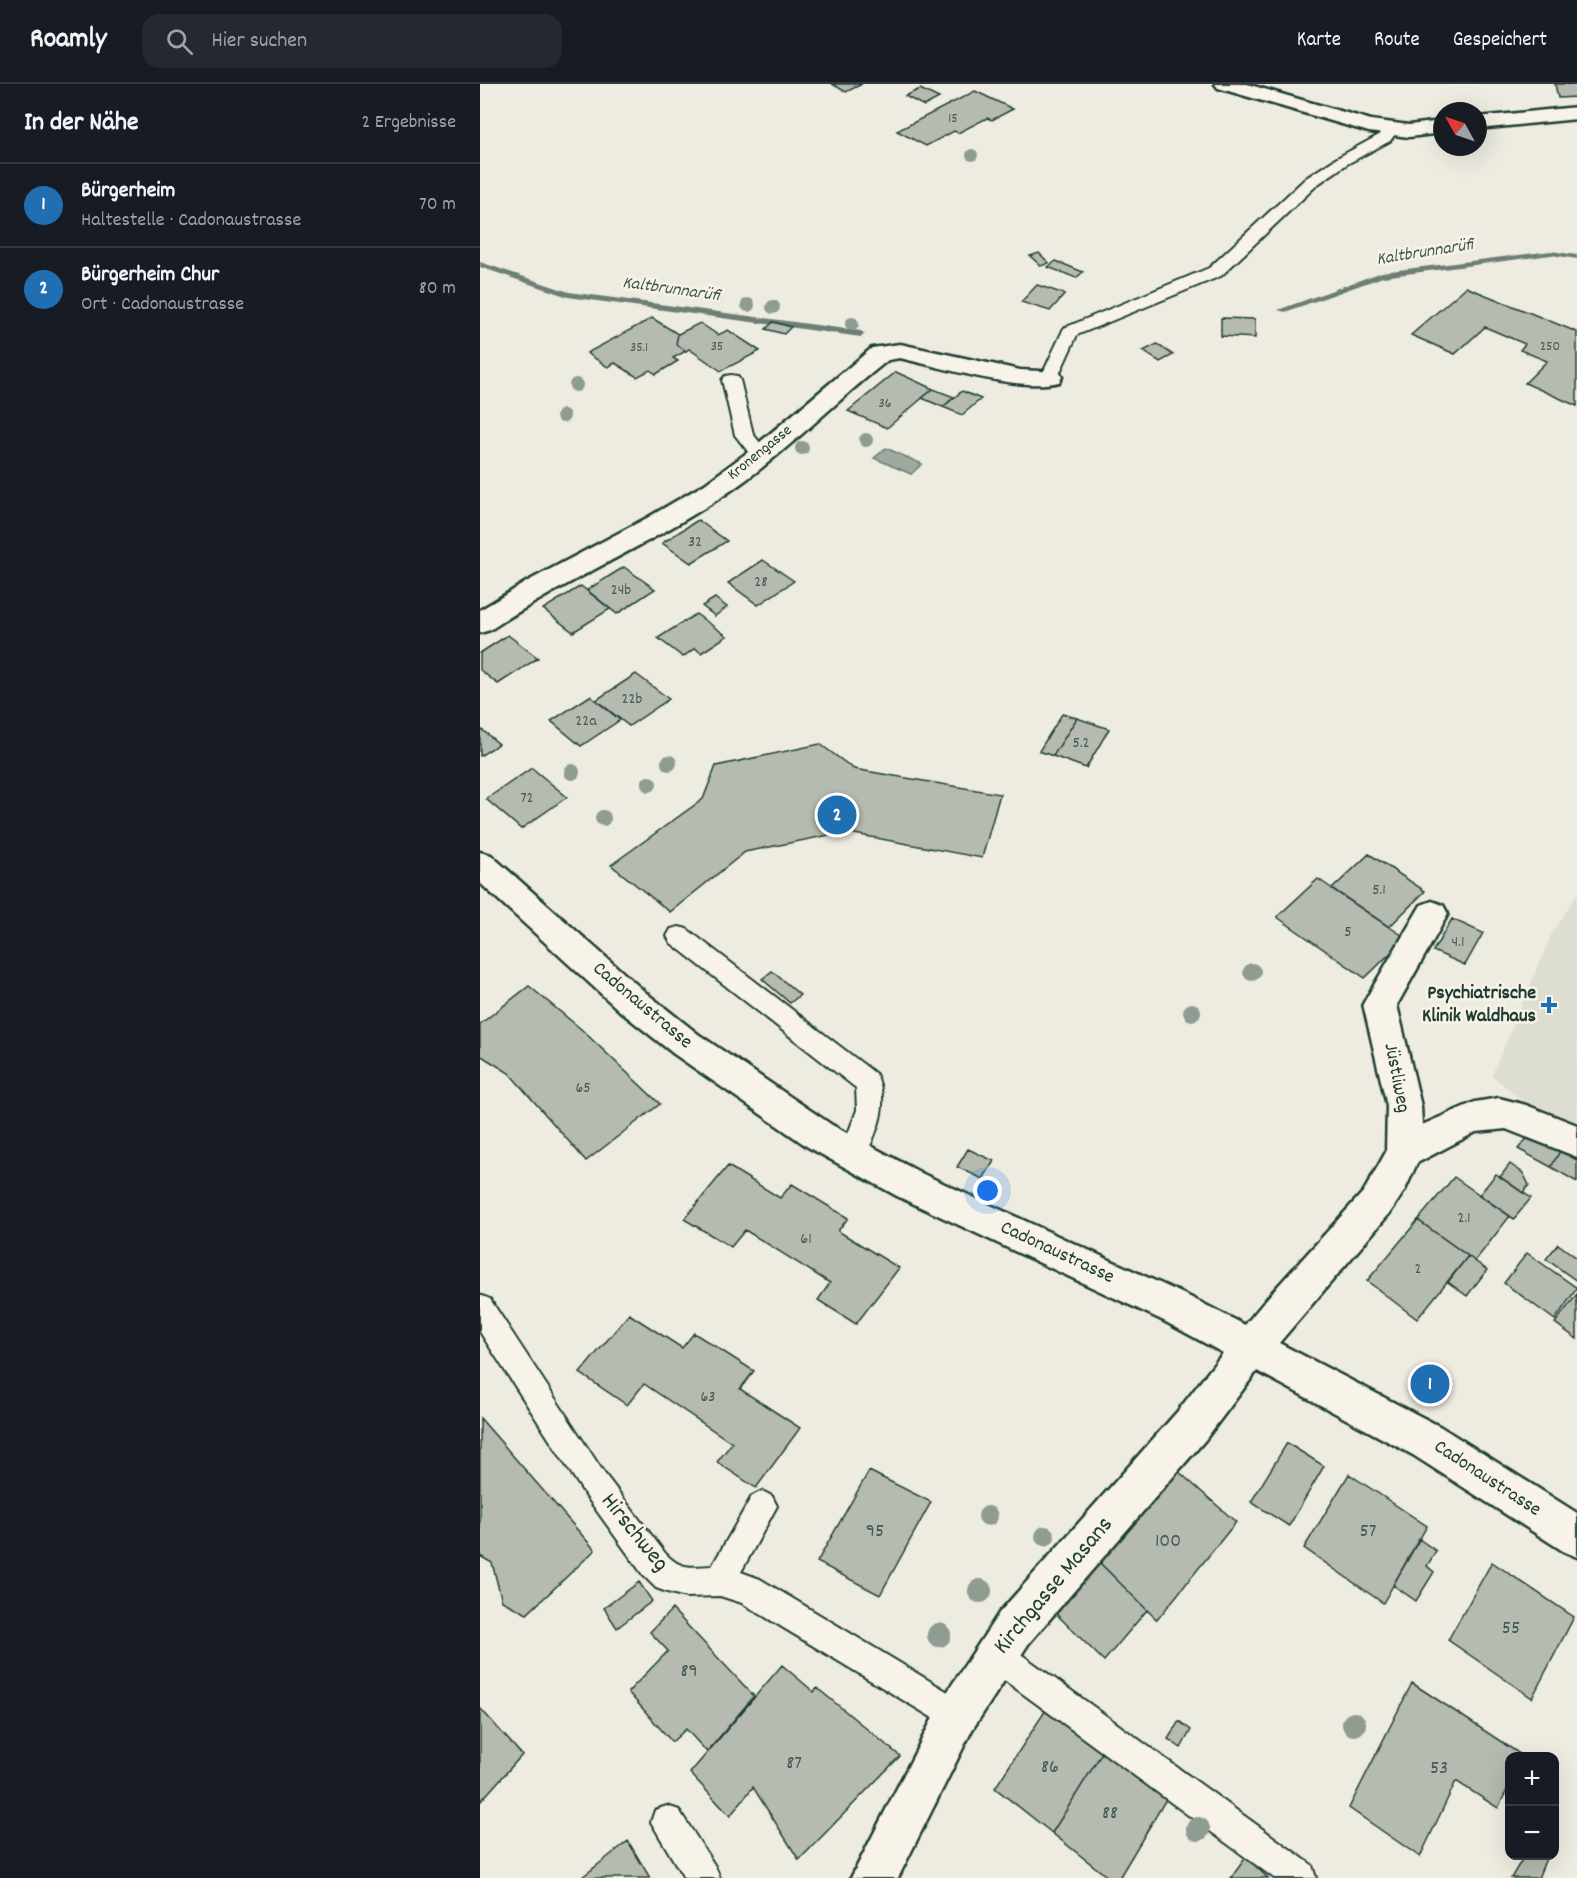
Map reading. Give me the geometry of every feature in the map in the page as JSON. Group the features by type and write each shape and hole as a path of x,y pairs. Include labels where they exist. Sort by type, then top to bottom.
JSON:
{"street":[{"path":"1225,84 1390,130 1433,128"},
{"path":"1487,122 1577,113"},
{"name":"Kronengasse","path":"480,622 526,593 658,525 716,488 881,353 890,351 1020,377 1050,377"},
{"name":"Cadonaustrasse","path":"480,864 633,1002 687,1044 820,1136 910,1185 1177,1309 1252,1348 1427,1441 1577,1537"},
{"name":"Jüstliweg","path":"1252,1348 1282,1308 1377,1202 1392,1179 1404,1152 1404,1106 1380,1004 1432,914"},
{"path":"1404,1152 1462,1122 1499,1113 1560,1132 1577,1142"},
{"name":"Kirchgasse Masans","path":"886,1873 957,1715 1014,1629 1191,1426 1252,1348"}],"lane":[{"path":"1050,377 1070,332 1215,272 1312,181 1342,161 1385,138 1390,130"},
{"path":"731,380 744,435 760,454"},
{"path":"679,936 867,1082 872,1100 853,1155"},
{"name":"Hirschweg","path":"480,1308 594,1483 654,1564 667,1577 686,1582 720,1581 749,1590 957,1715"},
{"path":"720,1581 762,1506"},
{"path":"996,1655 1300,1877"},
{"path":"667,1822 703,1878"}],"shaded area":[{"path":"886,448 922,464 911,474 874,458"},
{"name":"Psychiatrische Klinik Waldhaus","path":"1577,894 1577,1129 1522,1101 1492,1075 1551,935"}],"building":[{"path":"832,84 862,84 846,92"},
{"path":"1555,84 1577,84 1577,97 1558,98"},
{"path":"920,89 939,98 924,106 905,96"},
{"path":"975,91 1013,109 992,120 987,118 958,133 954,131 926,146 897,131"},
{"path":"1039,253 1049,263 1041,266 1030,256"},
{"path":"1056,261 1083,272 1076,278 1048,267"},
{"path":"1037,285 1065,294 1050,311 1021,302"},
{"path":"1466,287 1577,332 1577,406 1525,383 1547,361 1520,350 1525,344 1485,327 1455,354 1411,335"},
{"path":"652,318 678,334 676,344 686,351 673,358 678,361 656,374 650,370 637,377 615,363 608,367 587,353"},
{"path":"1221,318 1255,319 1255,338 1221,336"},
{"path":"773,322 791,327 784,334 766,329"},
{"path":"700,323 718,335 728,330 760,351 721,371 689,349 686,351 676,344 678,334"},
{"path":"1157,344 1173,355 1160,362 1143,351"},
{"path":"896,372 933,389 887,428 848,411"},
{"path":"933,389 954,397 943,407 922,398"},
{"path":"962,391 981,399 962,415 943,407"},
{"path":"698,520 727,541 691,563 662,543"},
{"path":"763,560 794,581 758,605 728,583"},
{"path":"624,567 655,589 617,614 587,590"},
{"path":"581,586 610,609 573,632 543,609"},
{"path":"715,598 727,607 715,616 702,606"},
{"path":"696,614 727,636 701,653 695,648 683,657 658,638"},
{"path":"508,635 538,658 498,684 480,670 480,653"},
{"path":"636,674 669,699 629,726 596,700"},
{"path":"590,696 620,720 581,746 551,721"},
{"path":"1062,714 1077,718 1053,756 1039,751"},
{"path":"1077,718 1109,729 1086,768 1053,756"},
{"path":"480,728 499,744 480,756"},
{"path":"820,744 854,769 1000,794 982,858 844,832 745,852 670,912 611,865 703,799 716,766"},
{"path":"532,768 567,797 521,829 486,799"},
{"path":"1369,854 1425,891 1389,927 1332,889"},
{"path":"1318,879 1406,938 1365,978 1277,917"},
{"path":"1452,919 1483,933 1465,965 1433,951"},
{"path":"772,971 800,995 790,1003 762,979"},
{"path":"529,986 581,1029 660,1104 586,1161 509,1073 480,1055 480,1024"},
{"path":"1529,1136 1560,1151 1551,1167 1518,1149"},
{"path":"968,1149 994,1161 983,1179 957,1167"},
{"path":"1560,1151 1577,1160 1577,1182 1551,1167"},
{"path":"1510,1164 1523,1173 1529,1185 1523,1193 1500,1177"},
{"path":"728,1166 780,1198 792,1184 848,1218 838,1231 899,1268 856,1324 818,1300 830,1283 745,1230 731,1247 684,1219"},
{"path":"1496,1174 1531,1198 1514,1219 1479,1195"},
{"path":"1454,1177 1510,1216 1475,1261 1418,1220"},
{"path":"1418,1220 1468,1256 1417,1319 1367,1281"},
{"path":"1558,1244 1577,1258 1577,1281 1546,1259"},
{"path":"1527,1253 1577,1288 1555,1320 1504,1283"},
{"path":"1468,1256 1487,1270 1467,1296 1448,1282"},
{"path":"1577,1294 1577,1339 1555,1323"},
{"path":"629,1314 682,1348 694,1333 754,1371 740,1389 800,1428 756,1488 717,1462 732,1443 644,1384 627,1405 580,1373"},
{"path":"480,1418 595,1550 527,1614 502,1601 492,1563 480,1556"},
{"path":"1287,1443 1324,1466 1289,1526 1251,1502"},
{"path":"869,1471 931,1502 880,1595 817,1562"},
{"path":"1178,1471 1236,1522 1157,1620 1098,1561"},
{"path":"1349,1474 1427,1526 1383,1603 1304,1548"},
{"path":"1419,1539 1436,1551 1427,1566 1434,1572 1416,1601 1393,1585"},
{"path":"1098,1561 1147,1610 1104,1661 1052,1610"},
{"path":"1492,1562 1574,1617 1532,1698 1448,1640"},
{"path":"639,1582 652,1601 617,1628 604,1608"},
{"path":"672,1609 754,1696 707,1752 686,1729 672,1742 628,1692 668,1651 650,1632"},
{"path":"782,1665 814,1692 817,1688 900,1756 799,1860 753,1787 730,1816 690,1773"},
{"path":"1412,1683 1517,1752 1505,1752 1505,1794 1498,1808 1456,1781 1420,1857 1349,1808"},
{"path":"1049,1705 1105,1748 1052,1833 995,1788"},
{"path":"480,1708 522,1755 480,1802"},
{"path":"1179,1721 1191,1730 1181,1748 1168,1739"},
{"path":"1105,1748 1168,1796 1119,1878 1109,1878 1052,1833"},
{"path":"628,1841 650,1878 581,1878"},
{"path":"1246,1857 1268,1878 1231,1878"},
{"path":"1522,1860 1545,1860 1538,1878 1511,1878"}],"waterway":[{"name":"Kaltbrunnarüfi","path":"1282,310 1382,275 1551,253 1577,257"},
{"name":"Kaltbrunnarüfi","path":"480,264 568,294 861,334"}],"place":[{"name":"Bürgerheim Chur","path":"837,815"},
{"name":"Psychiatrische Klinik Waldhaus","path":"1549,1005"},
{"name":"Bürgerheim","path":"1430,1384"}]}
